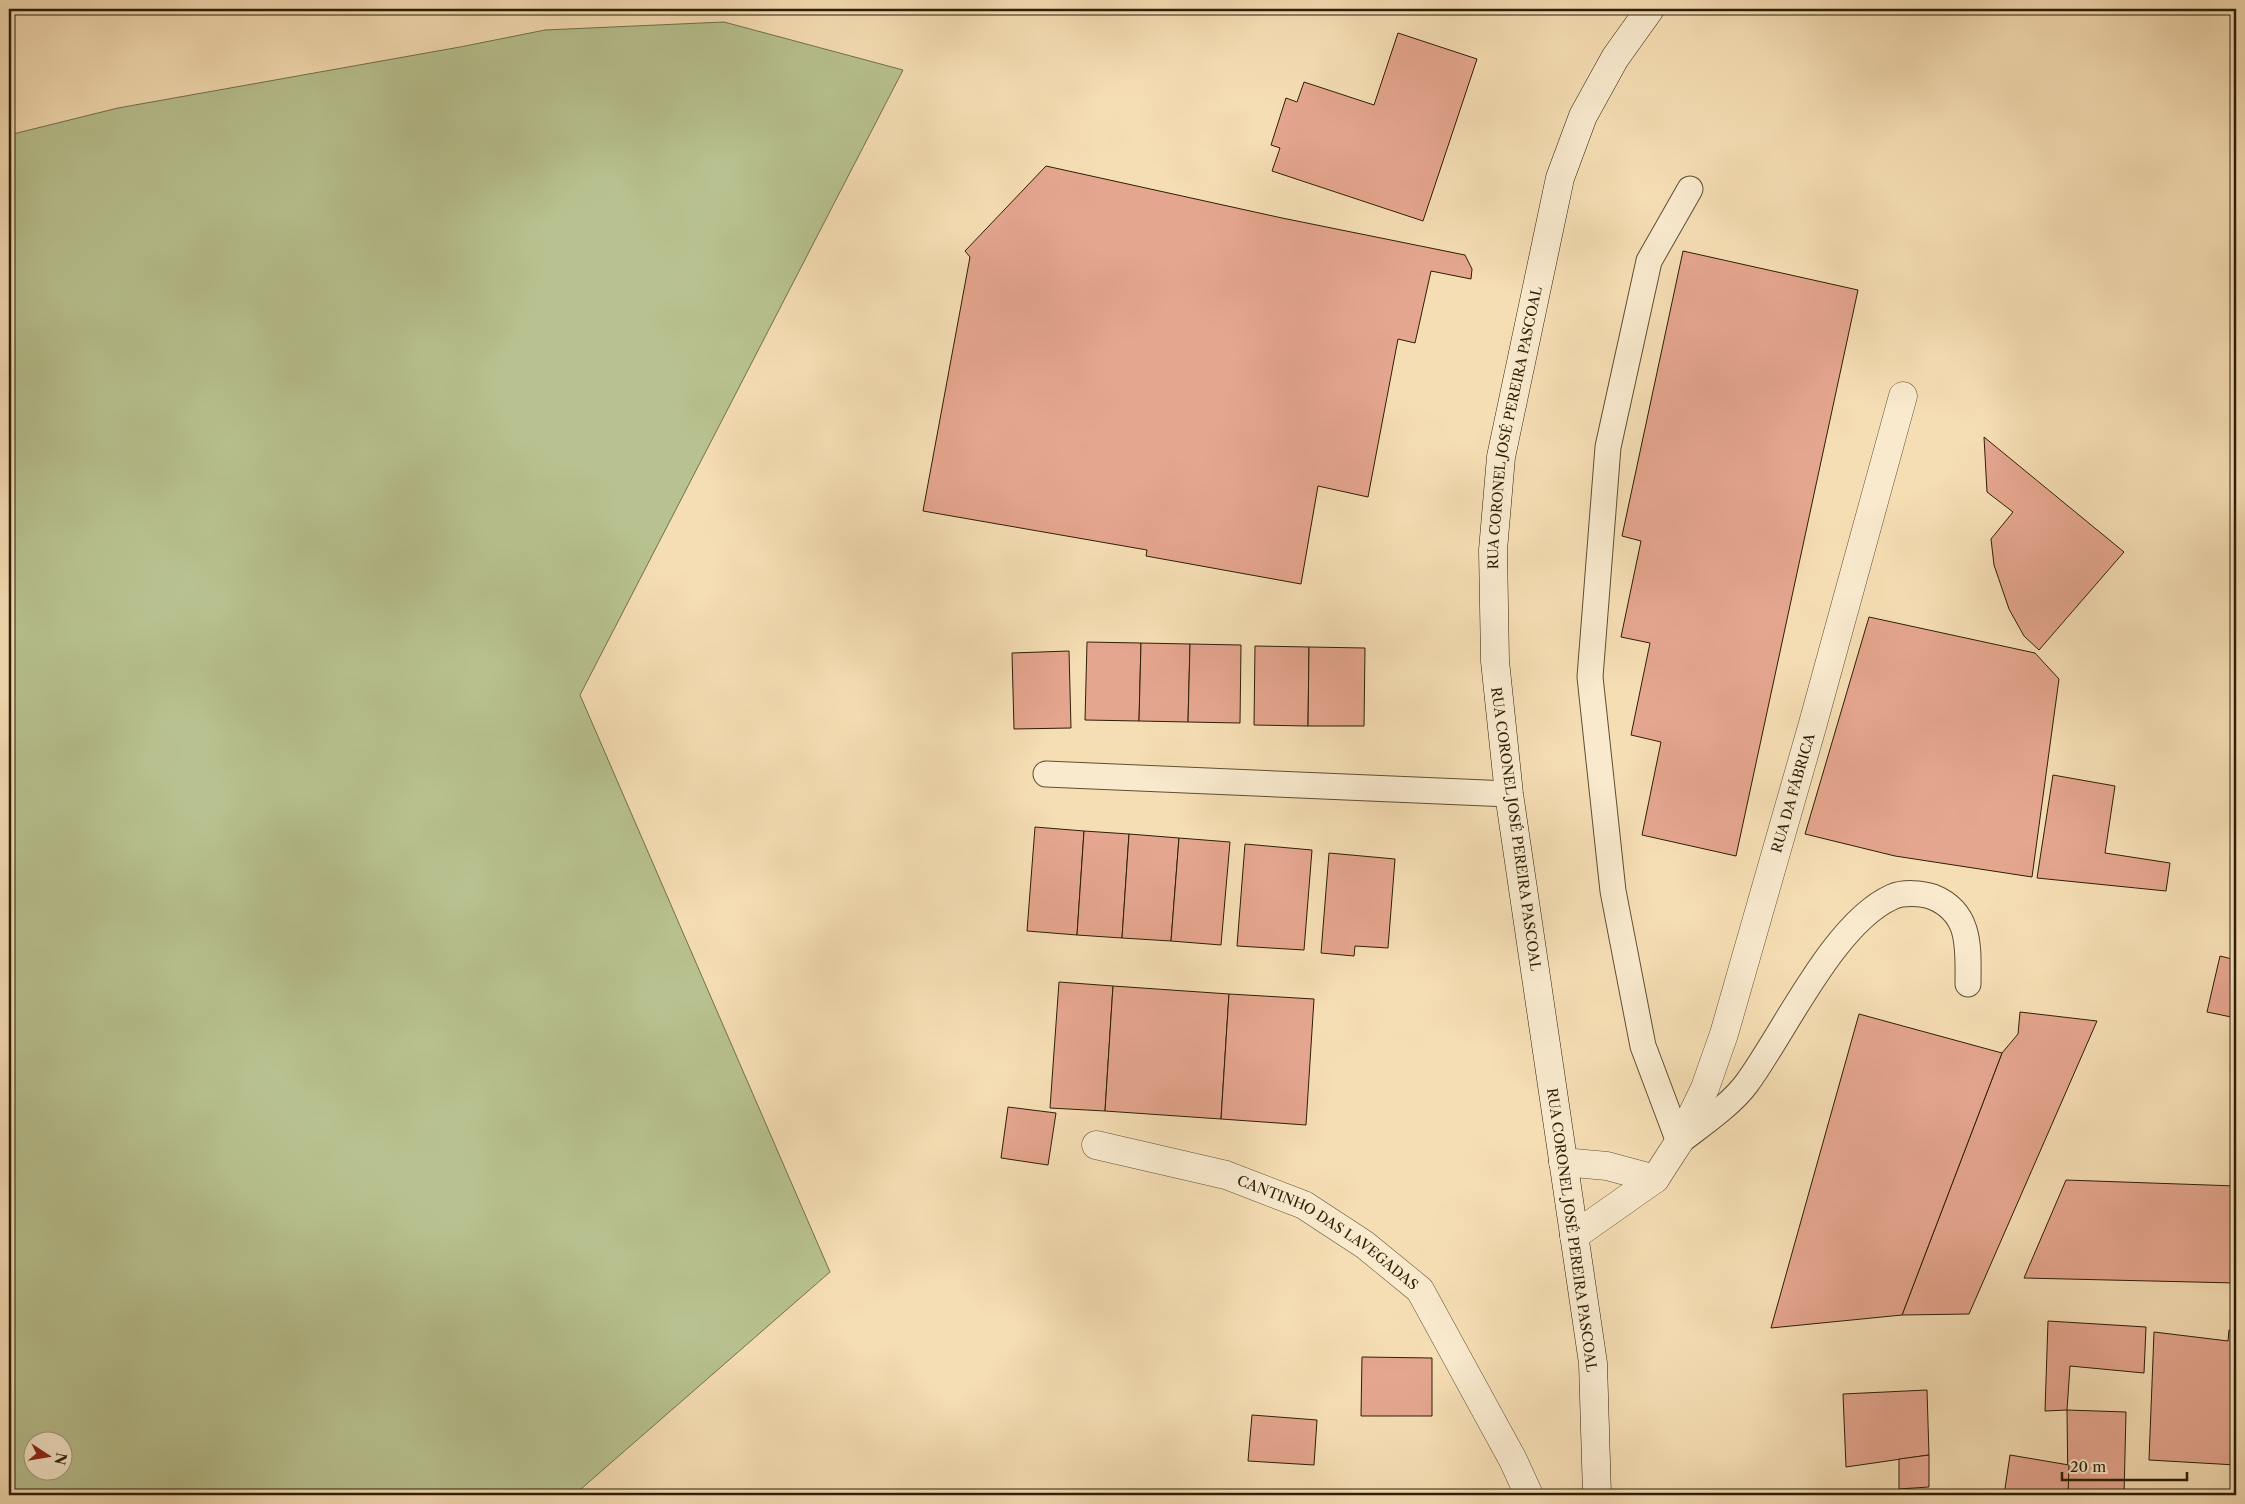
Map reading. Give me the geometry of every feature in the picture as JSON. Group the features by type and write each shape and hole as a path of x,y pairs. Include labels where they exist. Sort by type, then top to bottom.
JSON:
{"street":[{"name":"RUA CORONEL JOSÉ PEREIRA PASCOAL","path":"1597,1495 1593,1363 1508,794 1494,652 1492,550 1501,457 1560,178 1583,116 1615,58 1650,9"},
{"name":"RUA DA FÁBRICA","path":"1574,1236 1655,1178 1679,1142 1705,1088 1724,1034 1812,727 1903,396"},
{"name":"CANTINHO DAS LAVEGADAS","path":"1096,1144 1226,1175 1261,1188 1304,1205 1366,1245 1420,1290 1513,1460 1529,1495"},
{"path":"1563,1162 1607,1166 1655,1178"}],"lane":[{"path":"1690,189 1649,261 1608,447 1590,677 1612,891 1643,1046 1679,1142 1715,1114 1746,1085 1843,936 1875,908 1893,896 1908,894 1928,895 1946,902 1958,917 1968,938 1968,984"},
{"path":"1046,774 1508,794"}],"green space":[{"path":"724,22 903,70 580,695 830,1272 574,1495 9,1495 9,135 118,108 545,30"}],"building":[{"path":"1398,33 1477,59 1423,221 1272,171 1280,148 1271,145 1286,98 1297,102 1304,82 1374,105"},
{"path":"1046,166 1282,218 1465,255 1472,269 1471,279 1431,271 1415,343 1398,339 1368,497 1318,486 1301,584 1146,556 1147,550 923,511 970,257 965,251"},
{"path":"1683,251 1858,290 1736,856 1642,835 1661,742 1631,735 1650,643 1621,637 1641,541 1622,536"},
{"path":"1984,437 2124,552 2039,650 2024,636 2009,609 1994,565 1991,539 2013,512 1987,492"},
{"path":"1869,617 2035,653 2059,679 2032,877 1895,856 1805,834"},
{"path":"1087,642 1141,643 1139,721 1085,720"},
{"path":"1141,643 1190,644 1188,722 1139,721"},
{"path":"1190,644 1241,645 1240,723 1188,722"},
{"path":"1255,646 1309,647 1308,726 1254,725"},
{"path":"1309,647 1365,648 1364,726 1308,726"},
{"path":"1069,651 1071,728 1014,729 1012,653"},
{"path":"2053,775 2115,786 2105,853 2170,863 2166,891 2037,878"},
{"path":"1035,827 1084,831 1077,935 1027,931"},
{"path":"1084,831 1129,834 1122,938 1077,935"},
{"path":"1129,834 1179,838 1171,941 1122,938"},
{"path":"1179,838 1230,842 1221,945 1171,941"},
{"path":"1245,844 1312,850 1304,950 1237,946"},
{"path":"1329,853 1395,859 1388,948 1355,946 1354,956 1321,953"},
{"path":"2220,956 2236,960 2236,1018 2207,1012"},
{"path":"1059,982 1113,986 1105,1111 1050,1108"},
{"path":"1113,986 1229,994 1221,1119 1105,1111"},
{"path":"1229,994 1314,999 1306,1125 1221,1119"},
{"path":"2020,1012 2097,1021 1969,1314 1902,1315 2002,1053 2018,1034"},
{"path":"1859,1014 2002,1053 1902,1315 1771,1328"},
{"path":"1008,1107 1056,1113 1048,1165 1001,1158"},
{"path":"2066,1180 2236,1186 2236,1283 2024,1278"},
{"path":"2048,1321 2146,1327 2144,1373 2070,1366 2067,1410 2045,1411"},
{"path":"2229,1330 2236,1330 2236,1465 2149,1460 2154,1332 2228,1341"},
{"path":"1362,1357 1432,1358 1432,1416 1361,1416"},
{"path":"1927,1390 1929,1455 1846,1467 1843,1394"},
{"path":"2067,1410 2126,1412 2124,1495 2068,1495"},
{"path":"1252,1415 1317,1420 1314,1465 1248,1461"},
{"path":"1929,1455 1929,1487 1899,1489 1899,1459"},
{"path":"2010,1455 2069,1465 2068,1495 2004,1495"}]}
